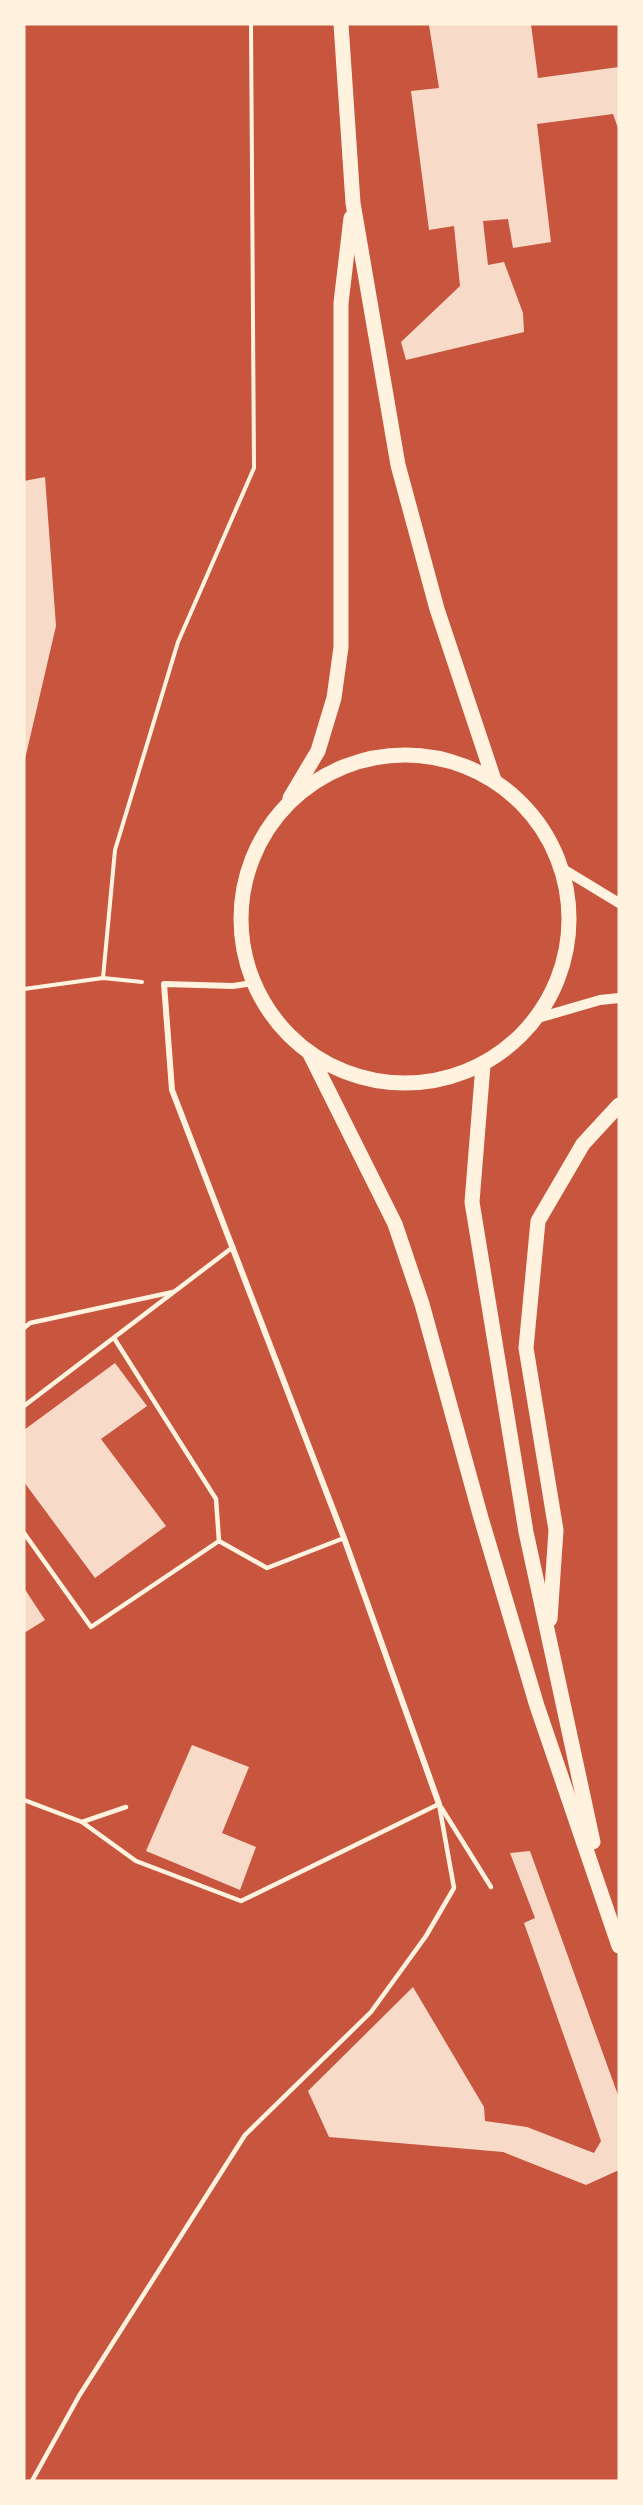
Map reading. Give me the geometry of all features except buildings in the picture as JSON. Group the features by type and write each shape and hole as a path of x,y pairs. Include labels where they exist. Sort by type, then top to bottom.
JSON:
{"main road":[{"path":"341,24 353,203 398,465 437,609 494,780"},
{"path":"287,803 332,771 386,755 442,758 494,780 536,818 563,869 571,921 562,972 538,1018 513,1045 483,1065 425,1083 365,1079 310,1054 276,1022 253,983 241,936 243,888 258,843 287,803 318,751 334,698 341,647 341,303 353,203"},
{"path":"310,1054 395,1224 422,1304 481,1518 537,1706 619,1946"},
{"path":"483,1065 472,1202 526,1532 606,1906"},
{"path":"549,1636 556,1530 526,1348 538,1221 583,1144 619,1105"}],"street":[{"path":"563,869 619,903"},
{"path":"253,983 233,986 164,984 172,1090 345,1538 439,1804"},
{"path":"538,1018 600,1000 619,998"}],"lane":[{"path":"24,1406 233,1247"},
{"path":"24,1328 30,1323 175,1291"},
{"path":"114,1338 216,1499 219,1541"},
{"path":"24,1533 91,1627 219,1541"},
{"path":"219,1541 267,1568 345,1538"},
{"path":"24,1800 82,1822 136,1861 241,1900 439,1804"},
{"path":"439,1804 491,1887"},
{"path":"32,2481 79,2396 245,2135 371,2012 426,1936 454,1888 439,1804"},
{"path":"82,1822 126,1807"}],"path":[{"path":"103,978 115,850 178,642 254,468 251,24"},
{"path":"24,989 103,978 164,984"}]}
